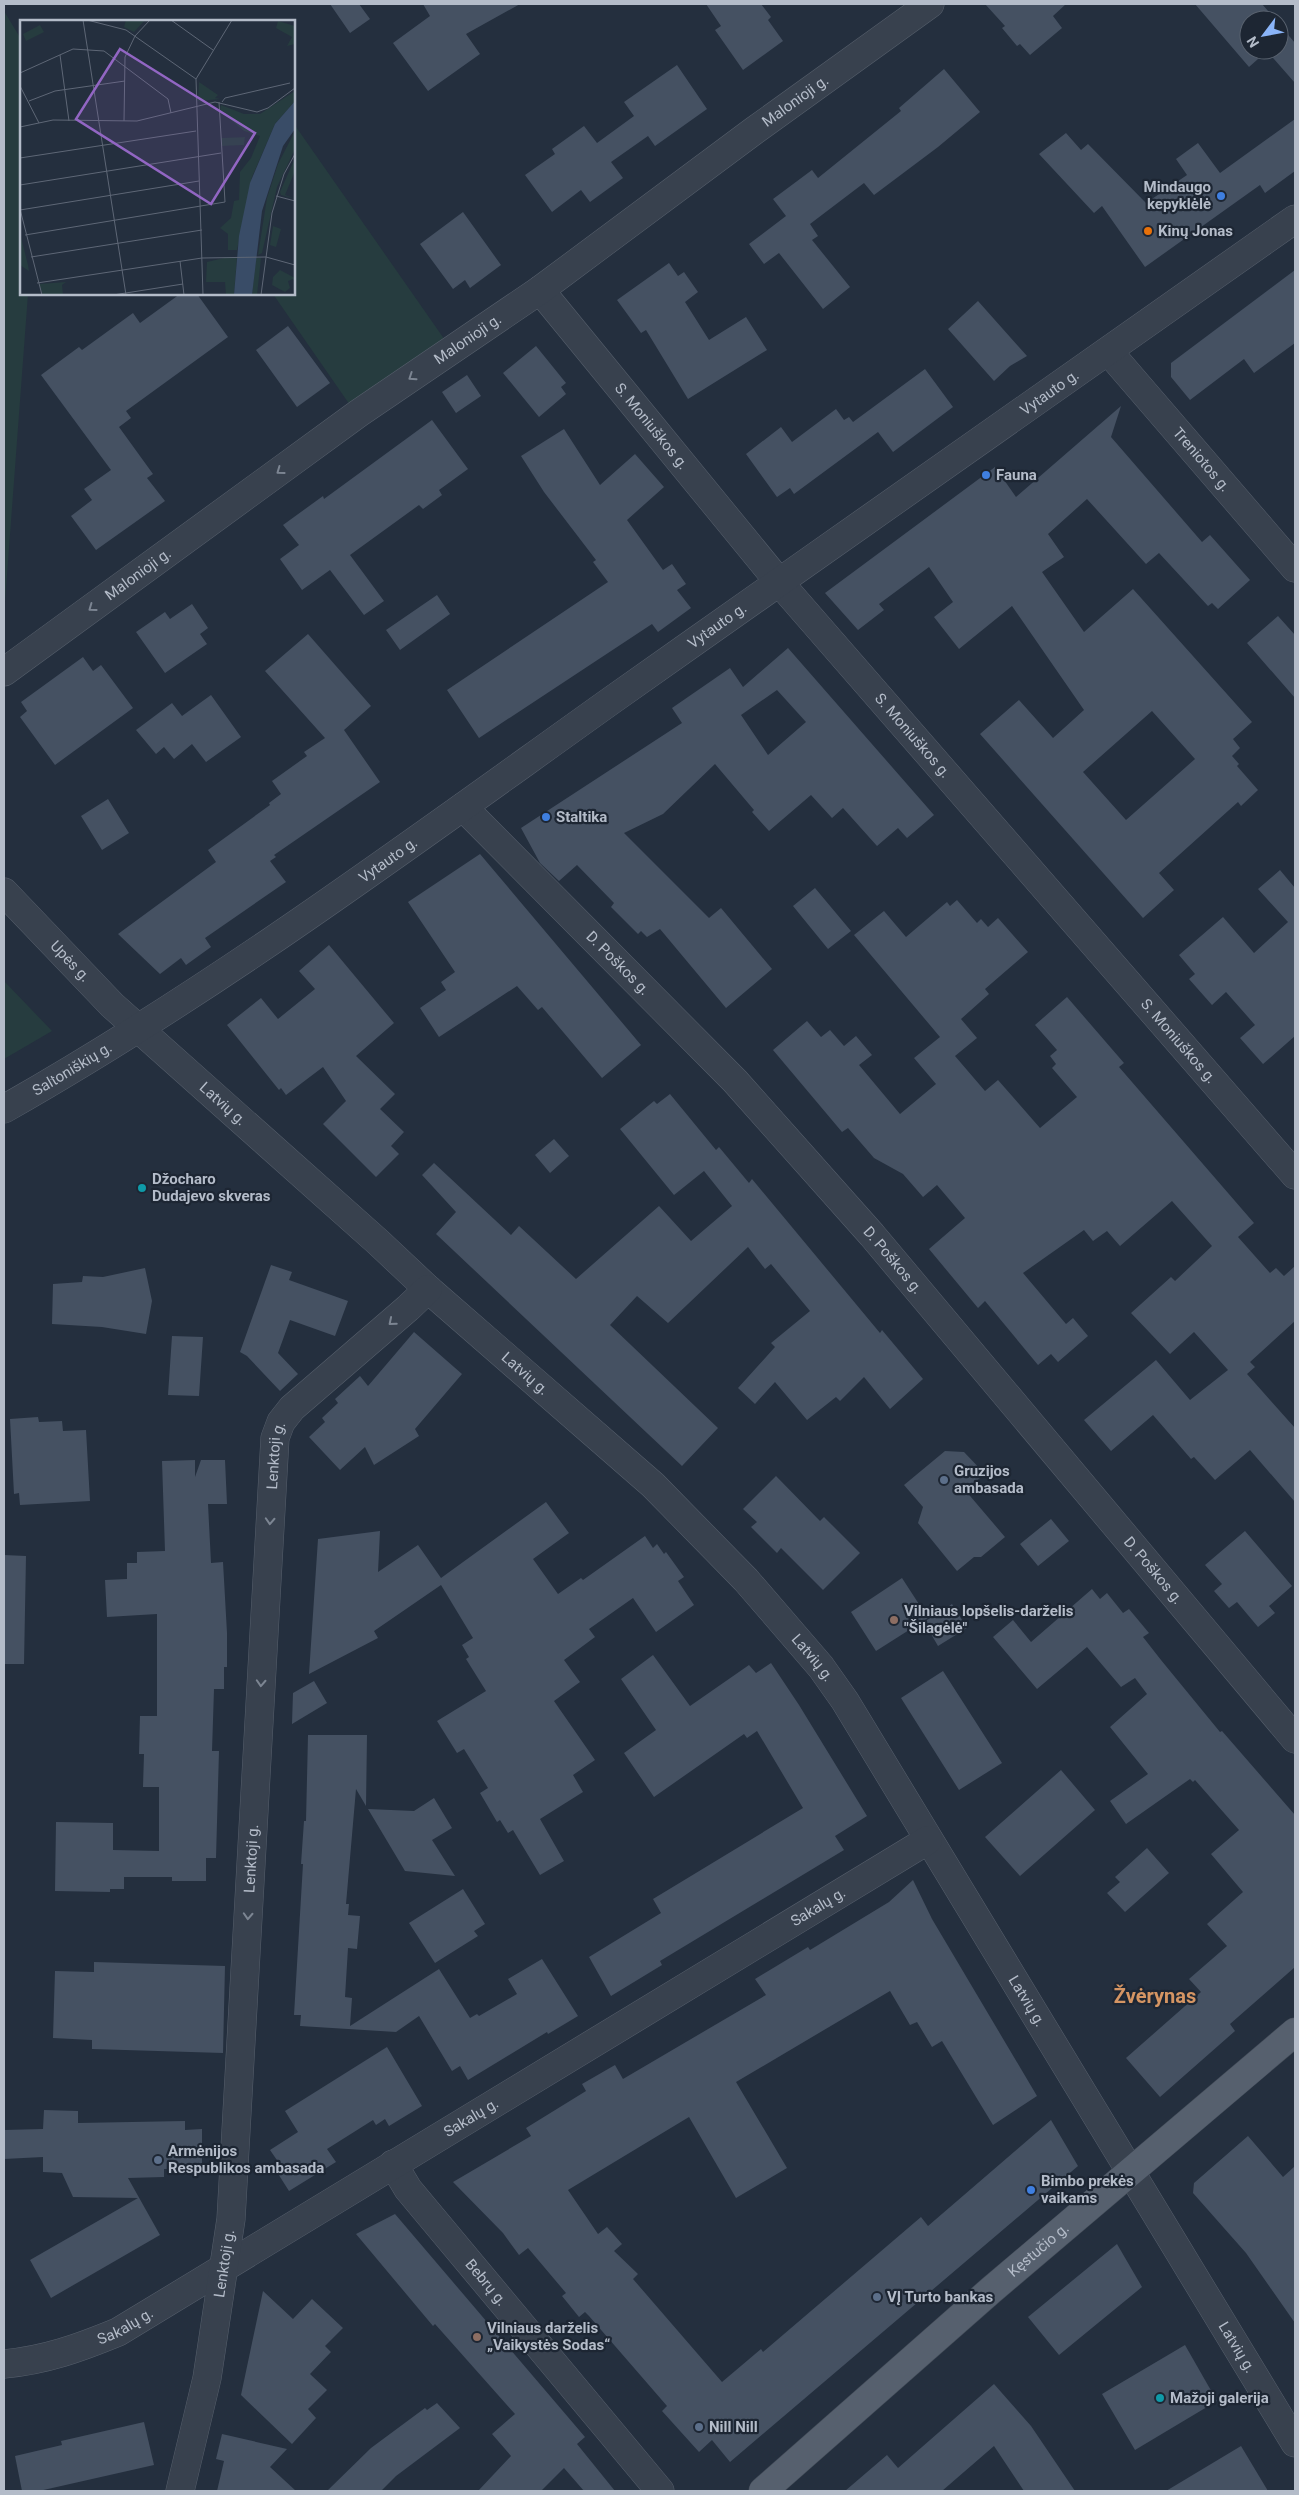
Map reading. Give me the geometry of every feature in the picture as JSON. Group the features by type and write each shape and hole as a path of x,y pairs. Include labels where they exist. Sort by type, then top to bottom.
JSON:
{"main road":[{"name":"Kęstučio g.","path":"763,2491 1130,2171 1295,2032"}],"street":[{"name":"Malonioji g.","path":"4,672 360,413 540,290 755,130 930,4"},
{"name":"Vytauto g.","path":"139,1029 318,909 1295,219"},
{"name":"S. Moniuškos g.","path":"540,290 779,582 1295,1175"},
{"name":"Treniotos g.","path":"1109,352 1295,568"},
{"name":"D. Poškos g.","path":"462,807 735,1081 872,1235 1295,1740"},
{"name":"Upės g.","path":"4,892 112,1005 139,1029"},
{"name":"Saltoniškių g.","path":"4,1109 139,1029"},
{"name":"Latvių g.","path":"139,1029 428,1289 653,1485 746,1580 821,1667 845,1702 1295,2443"},
{"name":"Lenktoji g.","path":"180,2491 207,2378 231,2219 275,1438 281,1422 292,1408 428,1289"},
{"name":"Sakalų g.","path":"4,2364 33,2361 70,2352 118,2332 928,1840"},
{"name":"Bebrų g.","path":"393,2164 408,2189 660,2491"}],"green space":[{"path":"4,11 20,37 20,295 28,295 4,615"},
{"path":"295,125 447,343 352,408 274,295 295,295"},
{"path":"4,981 52,1031 4,1059"}],"building":[{"path":"330,4 359,4 370,19 350,33"},
{"path":"423,4 520,4 466,34 480,54 428,91 393,43 430,16"},
{"path":"706,4 761,4 771,17 768,20 783,41 743,70 715,30 721,26"},
{"path":"985,4 1066,4 1053,16 1062,28 1030,55 1020,44 1017,46 1002,28 1005,26"},
{"path":"1195,4 1262,4 1267,10 1239,10 1239,55"},
{"path":"1289,36 1295,43 1295,83 1275,60 1289,60"},
{"path":"1243,60 1257,60 1249,67"},
{"path":"677,65 707,109 655,146 648,136 611,162 623,178 590,202 581,190 552,212 525,175 555,154 552,149 584,126 597,143 634,116 624,102"},
{"path":"944,69 980,112 938,147 874,195 864,183 810,224 818,236 812,240 850,287 823,309 779,253 764,264 749,244 786,216 773,199 812,170 818,178 901,111 899,108"},
{"path":"1295,119 1295,171 1265,193 1260,185 1145,267 1102,206 1094,213 1039,154 1066,133 1081,150 1088,144 1146,203 1187,175 1176,159 1198,143 1220,173"},
{"path":"463,212 501,265 470,288 465,280 453,289 420,244"},
{"path":"669,263 678,276 684,272 698,292 685,302 709,340 746,317 767,350 688,399 646,330 641,333 617,300"},
{"path":"1295,270 1295,343 1254,373 1244,359 1190,400 1171,377 1171,363"},
{"path":"179,295 198,295 228,337 126,411 131,418 119,427 153,474 147,478 165,501 96,550 71,516 92,500 84,489 111,470 41,375 79,347 82,350 133,313 140,323"},
{"path":"978,301 1027,356 1010,366 994,381 948,329"},
{"path":"288,326 330,383 297,407 256,350"},
{"path":"536,346 566,383 561,387 566,394 539,417 503,373"},
{"path":"925,369 953,407 893,452 878,432 794,494 790,488 777,497 746,454 781,427 792,442 836,409 844,420 849,417 853,422"},
{"path":"467,375 481,396 456,413 442,392"},
{"path":"1121,406 1111,437 1202,542 1210,535 1250,580 1218,609 1212,603 1208,606 1159,553 1146,564 1087,499 1048,534 1064,557 1042,572 1084,632 1133,589 1252,722 1233,739 1240,748 1232,756 1239,764 1237,766 1258,790 1241,806 1238,802 1159,873 1174,890 1143,918 980,734 1019,700 1053,738 1084,710 1012,606 959,649 934,617 953,602 929,567 879,604 884,610 858,630 825,593 995,467 1016,497","holes":["1152,711 1195,759 1126,820 1083,772"]},
{"path":"432,420 468,469 439,490 442,495 423,509 419,505 350,555 384,601 364,615 330,570 302,590 280,559 299,545 283,525 323,496 324,499"},
{"path":"564,429 600,485 635,454 664,487 627,520 663,570 672,564 686,584 677,590 691,608 658,632 652,624 479,738 447,690 608,582 593,562 596,560 544,492 521,456"},
{"path":"437,595 450,614 400,650 386,630"},
{"path":"192,604 208,628 200,634 207,644 165,673 136,632 165,612 170,619"},
{"path":"1278,616 1295,635 1295,698 1247,643"},
{"path":"308,634 371,706 344,730 380,782 274,855 276,857 270,861 286,882 205,938 211,947 186,965 181,958 160,974 118,934 216,862 208,850 270,805 269,803 281,794 272,781 307,756 304,752 325,738 265,671"},
{"path":"788,648 934,815 907,838 898,828 877,846 843,808 832,818 811,795 769,831 715,764 663,814 624,833 709,918 721,908 772,969 726,1008 660,929 647,937 641,931 638,934 611,907 614,903 577,865 559,881 540,863 521,828 682,723 672,708 730,668 743,687","holes":["777,690 806,722 768,755 741,715"]},
{"path":"83,657 93,671 101,665 133,708 55,765 20,717 27,711 21,702"},
{"path":"211,695 241,737 206,762 192,744 174,759 164,747 156,754 136,730 172,703 182,716"},
{"path":"108,799 129,833 102,850 81,816"},
{"path":"480,854 641,1045 602,1078 542,1007 538,1010 517,986 439,1037 420,1008 446,990 441,982 455,972 408,902"},
{"path":"1280,870 1295,888 1295,1036 1263,1064 1240,1038 1255,1025 1226,992 1212,1005 1189,979 1195,974 1179,955 1223,917 1254,953 1288,922 1258,889"},
{"path":"815,888 851,931 828,949 793,906"},
{"path":"957,900 977,923 981,919 988,927 998,918 1028,952 985,989 989,994 961,1019 977,1038 955,1056 985,1091 998,1080 1040,1128 1077,1097 1052,1068 1056,1064 1050,1056 1057,1050 1035,1025 1067,997 1124,1063 1119,1067 1254,1223 1238,1237 1270,1273 1276,1268 1284,1276 1295,1266 1295,1321 1250,1362 1255,1367 1247,1374 1295,1428 1295,1502 1250,1450 1215,1480 1194,1457 1191,1459 1153,1415 1111,1451 1084,1420 1156,1360 1190,1400 1228,1370 1194,1332 1170,1354 1131,1313 1171,1277 1175,1281 1212,1246 1172,1201 1120,1246 1107,1231 1093,1241 1084,1230 1023,1273 1066,1324 1073,1318 1088,1336 1058,1362 1051,1354 1038,1365 985,1301 978,1308 929,1249 965,1218 937,1185 923,1197 903,1174 874,1158 848,1128 842,1132 773,1050 807,1021 821,1037 830,1030 844,1046 856,1036 872,1055 859,1065 900,1114 936,1084 914,1058 940,1037 854,935 884,911 906,937 947,902 950,906"},
{"path":"329,945 394,1023 356,1056 395,1094 380,1109 404,1132 391,1146 399,1154 376,1177 323,1124 346,1101 323,1067 286,1095 281,1088 279,1090 227,1025 261,998 278,1019 315,989 299,971"},
{"path":"670,1094 716,1150 719,1147 749,1183 752,1179 880,1333 882,1330 923,1379 890,1409 864,1377 840,1401 836,1397 807,1420 775,1382 755,1404 738,1388 775,1347 771,1343 810,1311 771,1264 765,1269 748,1247 668,1323 637,1296 610,1325 718,1428 682,1466 436,1234 456,1212 422,1175 434,1163 511,1235 519,1226 576,1279 659,1206 691,1241 732,1206 704,1171 674,1195 620,1129 654,1101 657,1104"},
{"path":"554,1139 569,1156 550,1173 535,1155"},
{"path":"271,1265 292,1272 289,1280 348,1301 335,1336 290,1320 278,1353 298,1374 280,1391 247,1356 240,1352"},
{"path":"145,1268 152,1301 146,1334 102,1327 52,1324 53,1284 82,1282 83,1276 103,1277"},
{"path":"414,1332 462,1374 415,1429 419,1436 374,1465 365,1447 340,1470 309,1437 325,1422 322,1418 338,1403 335,1399 360,1376 368,1386"},
{"path":"172,1336 203,1337 199,1396 168,1395"},
{"path":"38,1417 39,1422 62,1421 63,1431 86,1430 90,1501 20,1505 19,1493 14,1494 10,1419"},
{"path":"945,1451 964,1452 985,1474 965,1490 1005,1537 981,1557 974,1557 957,1571 918,1523 923,1507 904,1485"},
{"path":"195,1460 195,1477 201,1460 225,1460 227,1504 208,1504 211,1563 223,1562 227,1633 227,1667 224,1667 224,1689 214,1689 212,1751 219,1751 216,1858 206,1858 206,1881 172,1881 172,1877 124,1877 124,1889 110,1889 110,1892 55,1891 56,1822 113,1823 113,1850 159,1851 159,1787 143,1787 144,1754 139,1754 140,1716 157,1716 157,1614 107,1617 105,1580 127,1579 127,1563 137,1563 137,1552 165,1551 162,1461"},
{"path":"776,1476 820,1521 824,1517 860,1553 823,1590 781,1548 777,1553 751,1527 757,1522 743,1509"},
{"path":"546,1502 569,1533 533,1559 558,1594 581,1578 583,1580 645,1536 653,1548 657,1544 664,1554 666,1552 684,1577 678,1581 694,1605 656,1632 633,1598 589,1629 595,1637 564,1660 580,1682 554,1701 595,1760 573,1775 583,1792 540,1819 564,1861 540,1875 513,1830 508,1833 500,1820 497,1822 480,1793 488,1788 464,1749 457,1753 437,1721 486,1691 466,1659 469,1657 462,1645 473,1638 441,1585 374,1631 378,1638 309,1674 318,1539 380,1531 378,1572 418,1545 441,1578"},
{"path":"1051,1519 1069,1541 1038,1566 1020,1544"},
{"path":"1245,1531 1292,1586 1269,1606 1275,1613 1258,1627 1237,1602 1229,1608 1214,1591 1222,1584 1205,1565"},
{"path":"4,1555 26,1556 24,1664 4,1664"},
{"path":"902,1578 928,1618 876,1651 851,1612"},
{"path":"1092,1589 1100,1599 1107,1593 1123,1613 1129,1609 1149,1633 1143,1637 1161,1660 1220,1732 1222,1731 1295,1815 1295,1967 1230,2024 1235,2031 1160,2097 1126,2058 1201,1992 1189,1979 1227,1946 1207,1924 1243,1892 1211,1854 1239,1830 1195,1780 1193,1782 1190,1779 1126,1824 1110,1801 1148,1774 1110,1727 1147,1694 1135,1678 1121,1687 1087,1647 1037,1689 993,1637 1013,1620 1031,1642"},
{"path":"952,1604 967,1628 938,1646 924,1622"},
{"path":"653,1655 690,1706 749,1665 756,1673 771,1663 867,1816 835,1836 844,1850 660,1961 662,1965 611,1996 589,1957 661,1913 653,1899 803,1808 757,1731 747,1738 744,1734 654,1797 624,1753 656,1730 621,1679"},
{"path":"943,1671 1002,1763 959,1790 901,1698"},
{"path":"314,1681 327,1703 292,1724 293,1693"},
{"path":"308,1735 367,1735 366,1806 356,1789 346,1904 349,1904 348,1915 360,1916 357,1949 348,1948 345,1997 352,1998 350,2026 439,1969 470,2018 477,2014 479,2016 517,1994 508,1979 542,1959 578,2016 548,2034 547,2032 468,2080 460,2066 452,2071 419,2016 396,2032 300,2026 301,2015 294,2015 303,1864 301,1864 304,1821 306,1821"},
{"path":"1061,1770 1095,1810 1020,1876 985,1837"},
{"path":"434,1798 452,1828 432,1840 455,1876 405,1871 368,1809 414,1811"},
{"path":"1147,1848 1169,1873 1125,1912 1107,1893 1120,1882 1115,1877"},
{"path":"913,1880 932,1919 1037,2096 993,2125 942,2041 932,2047 917,2022 910,2025 890,1991 736,2082 787,2168 736,2198 689,2117 568,2190 598,2234 607,2227 622,2244 614,2251 638,2274 633,2279 722,2382 761,2349 763,2352 921,2217 928,2226 1051,2120 1078,2166 730,2462 712,2440 699,2452 662,2411 667,2406 589,2316 585,2312 579,2317 562,2296 566,2293 528,2248 519,2255 503,2233 453,2182 531,2136 526,2128 586,2091 582,2084 615,2065 623,2079 766,1995 755,1979 808,1947 810,1950 889,1902"},
{"path":"463,1889 485,1924 474,1931 478,1936 435,1963 409,1923"},
{"path":"94,1962 225,1966 223,2053 92,2049 92,2040 53,2038 55,1971 94,1972"},
{"path":"387,2047 422,2106 389,2126 385,2119 376,2125 373,2120 327,2149 336,2162 289,2191 275,2169 281,2166 270,2150 298,2132 285,2111"},
{"path":"44,2110 78,2111 78,2123 185,2121 185,2130 202,2129 202,2168 164,2169 164,2177 128,2178 160,2235 51,2298 30,2260 138,2198 73,2197 62,2173 43,2172 43,2157 4,2159 4,2130 43,2129"},
{"path":"1248,2136 1283,2177 1295,2166 1295,2323 1246,2253 1193,2193 1194,2183"},
{"path":"395,2214 585,2437 577,2444 615,2491 584,2491 564,2468 541,2491 478,2491 511,2456 492,2434 515,2414 435,2324 433,2326 356,2234"},
{"path":"1117,2244 1142,2287 1059,2355 1028,2317"},
{"path":"263,2291 293,2319 312,2299 343,2328 325,2346 331,2352 310,2374 327,2390 308,2409 316,2418 292,2444 241,2395"},
{"name":"Mažoji galerija","path":"1185,2345 1217,2401 1135,2450 1102,2394"},
{"path":"994,2384 1031,2426 1075,2491 1024,2491 994,2446 942,2491 845,2491 887,2455 898,2468"},
{"path":"437,2403 460,2428 396,2476 381,2491 327,2491 371,2448 425,2408 427,2410"},
{"path":"144,2422 154,2465 39,2491 22,2491 15,2456 62,2445 61,2441"},
{"path":"222,2434 287,2449 270,2467 296,2491 217,2491 224,2461 216,2459"},
{"path":"1241,2446 1268,2491 1166,2491"}],"place":[{"name":"Mindaugo kepyklėlė","path":"1221,196"},
{"name":"Kinų Jonas","path":"1148,231"},
{"name":"Fauna","path":"986,475"},
{"name":"Staltika","path":"546,817"},
{"name":"Džocharo Dudajevo skveras","path":"142,1188"},
{"name":"Gruzijos ambasada","path":"944,1480"},
{"name":"Vilniaus lopšelis-darželis \"Šilagėlė\"","path":"894,1620"},
{"name":"Armėnijos Respublikos ambasada","path":"158,2160"},
{"name":"Bimbo prekės vaikams","path":"1031,2190"},
{"name":"VĮ Turto bankas","path":"877,2297"},
{"name":"Vilniaus darželis „Vaikystės Sodas“","path":"477,2337"},
{"name":"Mažoji galerija","path":"1160,2398"},
{"name":"Nill Nill","path":"699,2427"}],"district":[{"name":"Žvėrynas","path":"1155,1996"}]}
